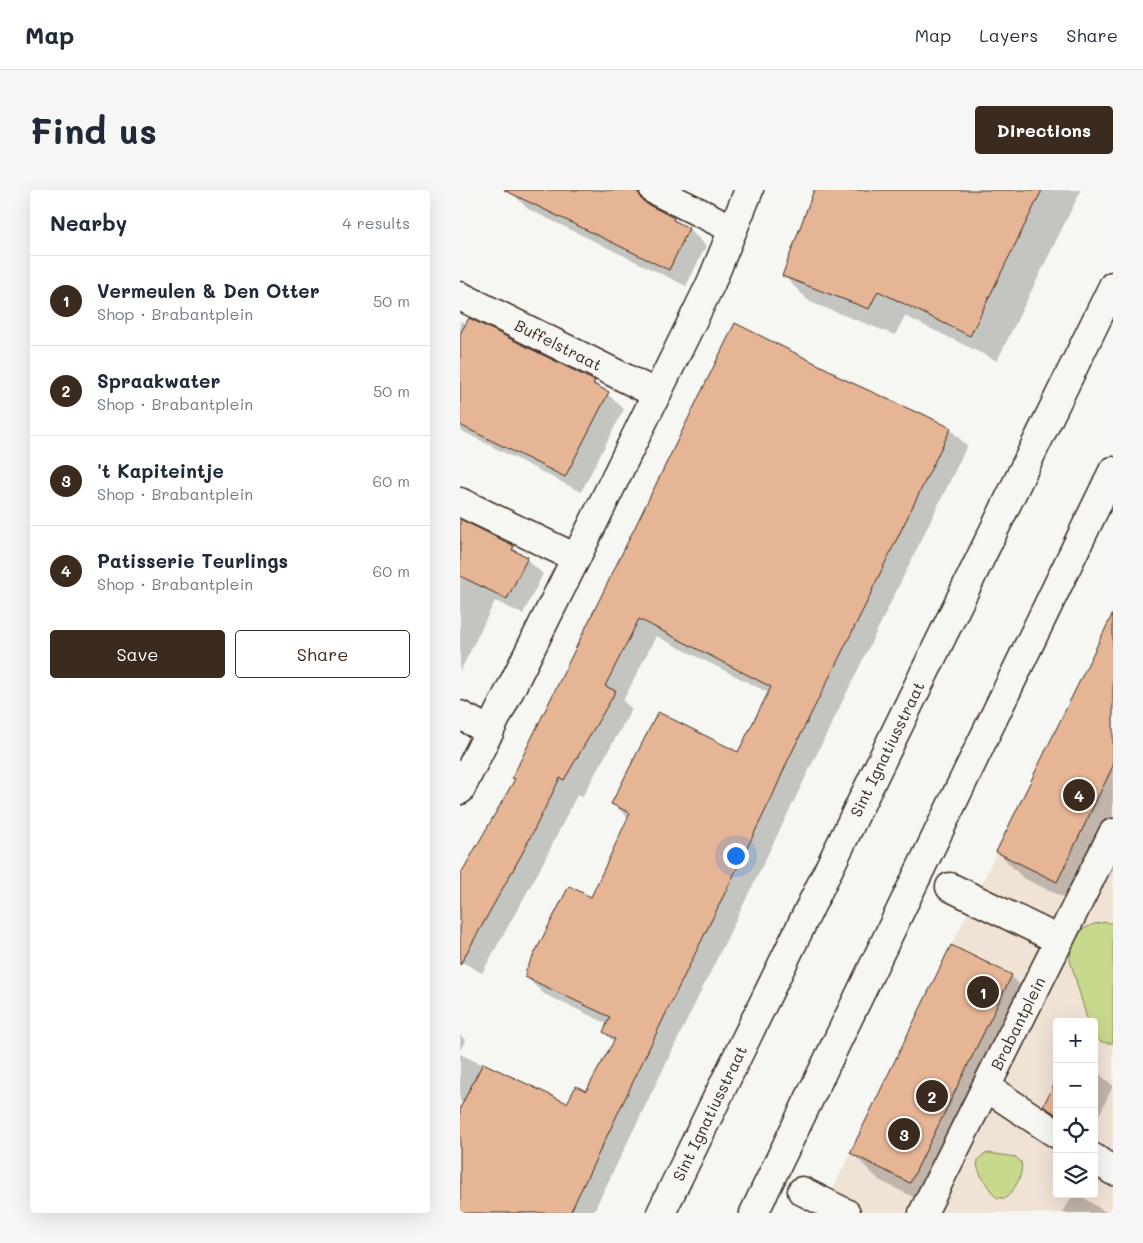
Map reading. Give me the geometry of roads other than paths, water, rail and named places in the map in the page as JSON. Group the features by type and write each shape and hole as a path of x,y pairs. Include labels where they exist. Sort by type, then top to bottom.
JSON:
{"street":[{"path":"654,190 733,229"},
{"path":"460,790 657,394 710,283 749,190"},
{"name":"Sint Ignatiusstraat","path":"661,1213 1113,286"},
{"name":"Buffelstraat","path":"460,296 657,394"},
{"path":"754,1213 1113,471"},
{"path":"460,502 576,558"},
{"path":"460,715 490,731"},
{"name":"Brabantplein","path":"924,1213 1060,940 1111,844"},
{"path":"950,887 1060,940"},
{"path":"986,1087 1053,1131"},
{"path":"1098,1161 1113,1171"},
{"path":"802,1191 846,1213"}],"place":[{"name":"Patisserie Teurlings","path":"1079,795"},
{"name":"Vermeulen & Den Otter","path":"983,992"},
{"name":"Spraakwater","path":"932,1096"},
{"name":"'t Kapiteintje","path":"904,1134"}]}
